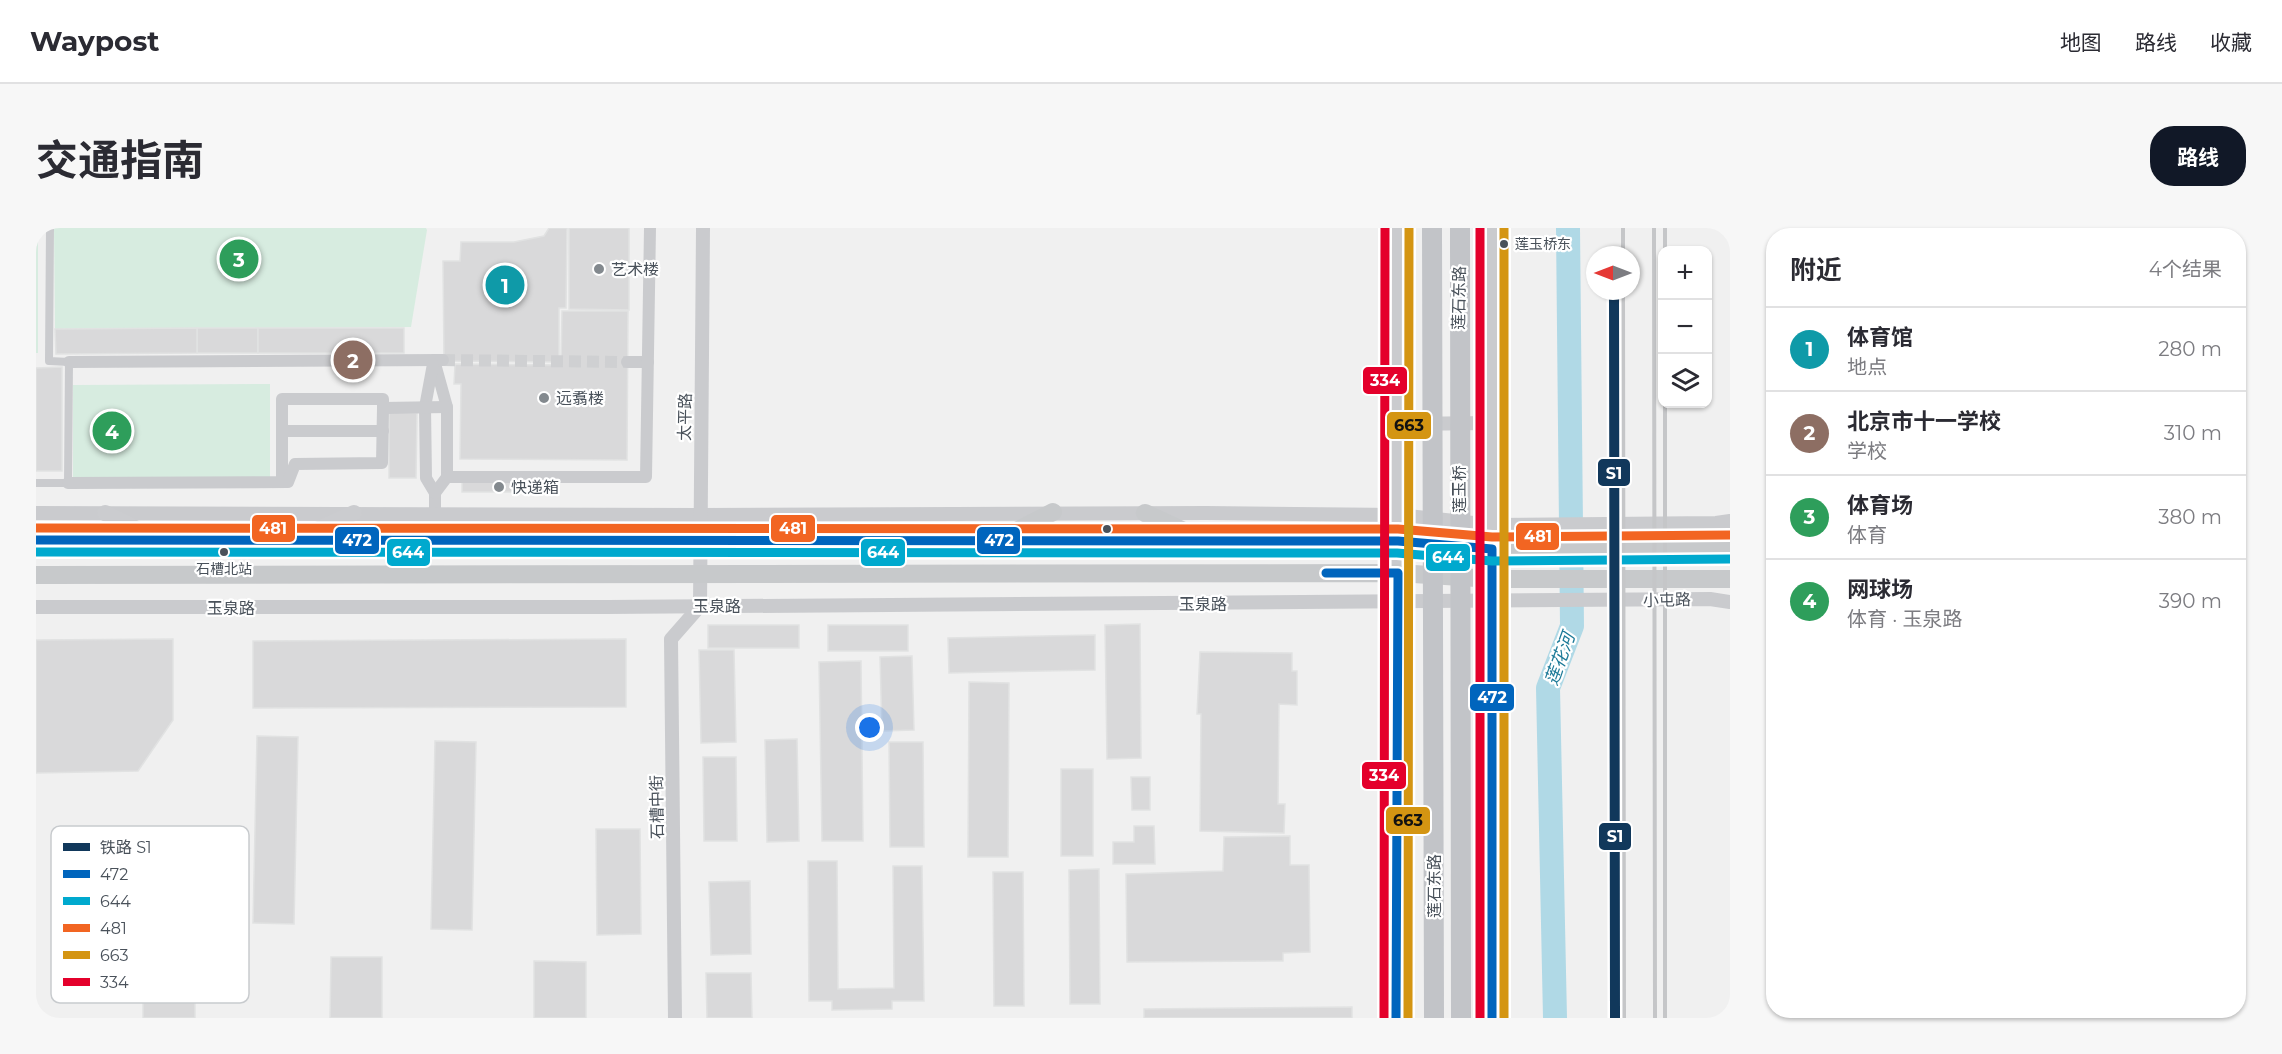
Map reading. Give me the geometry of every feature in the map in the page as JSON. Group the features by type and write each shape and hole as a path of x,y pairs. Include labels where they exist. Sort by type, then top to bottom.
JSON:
{"highway":[{"name":"莲石东路","path":"1432,228 1432,367"},
{"name":"莲石东路","path":"1459,367 1460,228"},
{"name":"莲玉桥","path":"1432,367 1433,683"},
{"name":"莲玉桥","path":"1459,367 1460,683"},
{"name":"莲石东路","path":"1433,683 1434,1018"},
{"name":"莲石东路","path":"1460,683 1461,1018"}],"main road":[{"path":"996,542 1053,512"},
{"path":"105,513 159,540"},
{"path":"293,541 354,513"},
{"path":"1145,513 1205,542"},
{"path":"36,540 1398,541 1492,549 1721,547"},
{"name":"玉泉路","path":"36,575 1398,573 1492,579"},
{"name":"小屯路","path":"1492,579 1721,579"}],"street":[{"path":"50,228 50,361 439,360"},
{"path":"447,477 646,477 650,228"},
{"name":"太平路","path":"700,606 703,228"},
{"path":"1397,228 1397,1014"},
{"name":"莲石东路","path":"1492,228 1492,1018"},
{"path":"435,493 447,477 447,407 439,360"},
{"path":"435,514 435,493 426,478 425,407 439,360"},
{"path":"68,483 69,362"},
{"path":"627,362 648,362"},
{"path":"36,483 288,482 295,464 382,463 383,399 282,399 282,482"},
{"path":"383,408 447,407"},
{"path":"1397,424 1492,423"},
{"path":"283,431 383,431"},
{"path":"36,513 700,515 1053,512 1398,515 1492,525 1730,521"},
{"path":"552,514 603,542"},
{"name":"小屯路","path":"1492,602 1710,599 1730,602"},
{"name":"玉泉路","path":"36,607 1492,602"},
{"name":"石槽中街","path":"675,1018 671,639 700,606"}],"green space":[{"path":"36,228 38,228 38,353 36,353"},
{"path":"54,228 426,228 427,230 411,327 55,329"},
{"path":"270,384 270,478 73,478 73,385"}],"building":[{"path":"549,228 567,228 566,308 559,308 559,362 444,361 443,261 460,261 461,242 514,242 544,236"},
{"name":"艺术楼","path":"569,228 629,228 629,310 569,309"},
{"name":"远翥楼","path":"562,311 628,311 627,460 460,459 461,384 454,384 455,364 561,365"},
{"path":"197,328 258,328 258,353 197,353"},
{"path":"197,328 197,353 56,354 55,329"},
{"path":"258,328 404,328 404,353 258,353"},
{"path":"62,367 62,471 36,471 36,368"},
{"path":"389,412 417,413 416,478 389,478"},
{"name":"快递箱","path":"462,482 535,482 535,492 462,492"},
{"path":"1140,624 1141,758 1107,759 1105,625"},
{"path":"708,625 799,625 799,648 708,648"},
{"path":"828,625 908,625 908,651 828,651"},
{"path":"1095,635 1095,670 949,673 948,638"},
{"path":"173,639 173,720 138,771 36,773 36,640"},
{"path":"626,639 626,707 253,708 253,641"},
{"path":"699,650 734,650 736,742 701,743"},
{"path":"1200,652 1292,653 1292,671 1297,671 1297,705 1279,704 1278,804 1285,804 1284,833 1200,831 1201,714 1197,714"},
{"path":"912,656 914,730 882,731 880,657"},
{"path":"861,661 863,841 822,841 819,662"},
{"path":"969,682 1009,683 1008,857 968,857"},
{"path":"257,736 298,737 294,924 253,923"},
{"path":"797,739 799,841 767,842 765,740"},
{"path":"435,741 476,742 472,930 431,929"},
{"path":"889,742 923,742 924,847 890,847"},
{"path":"703,757 736,757 737,841 704,841"},
{"path":"1061,769 1093,769 1093,856 1061,856"},
{"path":"1131,777 1150,777 1150,810 1132,810"},
{"path":"1134,826 1154,826 1155,864 1113,864 1113,842 1134,842"},
{"path":"596,829 640,829 641,934 597,935"},
{"path":"1290,836 1290,865 1309,865 1310,952 1283,953 1283,961 1127,962 1126,874 1223,871 1224,837"},
{"path":"808,861 837,861 838,989 894,988 893,866 922,866 924,1001 892,1001 892,1009 832,1010 832,1001 809,1001"},
{"path":"1099,869 1100,1004 1070,1004 1069,870"},
{"path":"993,872 1023,872 1024,1006 994,1006"},
{"path":"750,881 751,954 711,955 709,882"},
{"path":"331,957 382,957 382,1018 330,1018"},
{"path":"534,961 586,962 586,1018 534,1018"},
{"path":"706,973 751,973 752,1018 707,1018"},
{"path":"143,1003 195,1003 195,1018 143,1018"},
{"path":"1352,1007 1352,1018 1144,1018 1144,1009"}],"waterway":[{"name":"莲花河","path":"1555,1018 1548,688 1572,626 1568,228"}],"tunnel":[{"path":"443,360 627,362"}],"railway":[{"path":"1623,228 1623,246"},
{"path":"1654,228 1655,1018"},
{"path":"1665,228 1665,246"},
{"path":"1623,300 1624,1018"},
{"path":"1665,408 1665,1018"}],"rail line":[{"name":"S1","path":"1614,300 1615,1018"}],"transit line":[{"name":"334","path":"1384,1018 1385,228"},
{"name":"663","path":"1408,1018 1409,228"},
{"name":"334","path":"1480,228 1480,1018"},
{"name":"663","path":"1504,228 1504,1018"},
{"name":"481","path":"36,528 1398,529 1492,537 1730,535"},
{"name":"472","path":"36,540 1398,541 1492,549 1492,1018"},
{"name":"644","path":"36,552 1397,553 1492,561 1730,559"},
{"name":"472","path":"1326,573 1398,573 1396,1018"}],"place":[{"name":"莲玉桥东","path":"1504,244"},
{"name":"体育场","path":"239,259"},
{"name":"艺术楼","path":"599,269"},
{"name":"体育馆","path":"505,285"},
{"name":"北京市十一学校","path":"353,360"},
{"name":"远翥楼","path":"544,398"},
{"name":"网球场","path":"112,431"},
{"name":"快递箱","path":"499,487"},
{"name":"石槽北站","path":"224,552"}]}
